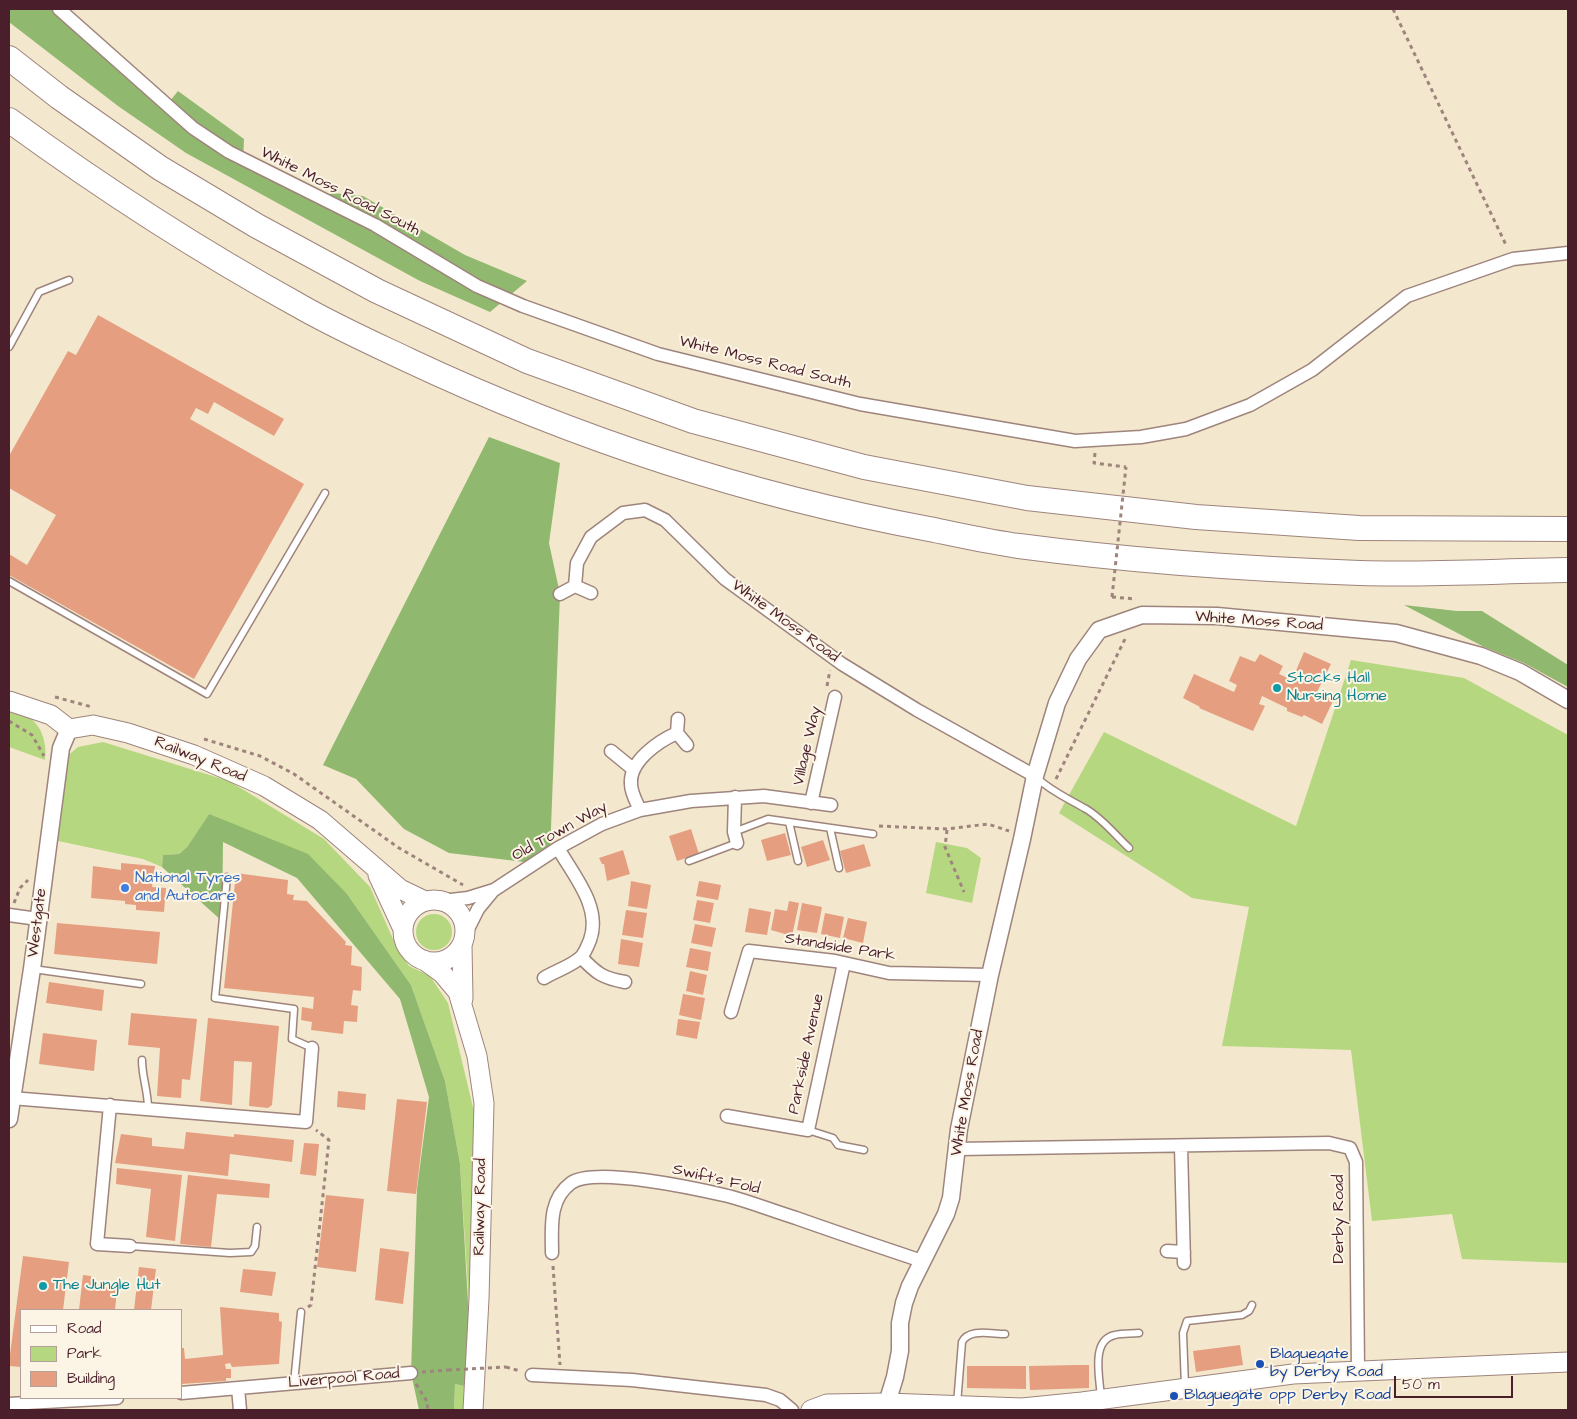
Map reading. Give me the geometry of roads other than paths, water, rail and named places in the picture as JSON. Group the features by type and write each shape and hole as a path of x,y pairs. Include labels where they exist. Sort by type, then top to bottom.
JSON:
{"highway":[{"path":"9,58 59,97 160,168 257,226 368,287 527,361 693,421 864,467 1027,498 1196,517 1359,528 1568,529"},
{"path":"9,120 77,169 172,232 298,306 473,390 594,439 725,481 858,516 1017,546 1180,563 1364,573 1568,570"}],"main road":[{"path":"9,701 51,715 69,729"},
{"name":"Railway Road","path":"69,729 93,725 128,733 194,755 229,770 285,798 320,820 400,889 433,901"},
{"name":"Railway Road","path":"372,866 384,885 403,929"},
{"path":"433,901 449,904 461,916 463,940 457,952 442,961 424,960 415,956 408,948 404,939 403,929 410,911 433,901"},
{"name":"Railway Road","path":"463,940 464,1006"},
{"name":"Railway Road","path":"424,960 451,981 464,1006 477,1056 484,1103 479,1299 472,1410"},
{"path":"811,1410 827,1404 887,1403 1022,1408 1101,1400 1293,1374 1568,1362"}],"street":[{"name":"White Moss Road South","path":"59,9 186,122 228,152 375,225 477,286 523,306 658,354 860,404 1075,442 1141,437 1186,429 1250,405 1312,370 1407,296 1513,259 1568,253"},
{"name":"White Moss Road","path":"575,586 577,563 591,537 623,513 645,510 665,520 725,579 832,657 917,710 1035,776"},
{"path":"560,594 575,586 591,594"},
{"name":"White Moss Road","path":"887,1403 897,1370 900,1352 900,1323 904,1303 922,1261 943,1220 951,1198 959,1130 990,975 1035,776 1058,703 1078,659 1099,630 1142,615 1217,616 1396,633 1481,656 1520,672 1568,700"},
{"name":"Village Way","path":"811,803 835,700"},
{"path":"678,719 677,734 687,745"},
{"name":"Westgate","path":"9,1119 32,969 60,755 69,729"},
{"path":"640,810 633,795 630,782 633,769 665,738 677,734"},
{"path":"611,751 633,769"},
{"name":"Old Town Way","path":"433,901 468,898 494,890 558,848 602,824 640,810 691,801 764,796 831,805"},
{"path":"735,797 735,838"},
{"path":"544,978 581,957 591,936 593,914 590,904 558,848"},
{"name":"Old Town Way","path":"463,940 478,909 494,890"},
{"path":"10,915 38,919"},
{"name":"Standside Park","path":"731,1012 749,951 844,963 889,973 990,975"},
{"path":"581,957 599,975 607,979 625,982"},
{"name":"Parkside Avenue","path":"726,1116 808,1130 844,963"},
{"path":"12,1098 306,1122 312,1048"},
{"path":"110,1105 97,1244 130,1246"},
{"name":"Derby Road","path":"958,1149 1328,1143 1350,1148 1356,1162 1358,1370"},
{"path":"1167,1251 1184,1257 1181,1146"},
{"name":"Swift's Fold","path":"552,1253 553,1214 558,1198 572,1182 581,1179 606,1177 635,1179 729,1196 922,1261"},
{"name":"Liverpool Road","path":"182,1393 411,1373"},
{"path":"532,1375 561,1375 641,1381 766,1395 780,1400 792,1410"},
{"path":"238,1388 240,1410"},
{"path":"9,1404 72,1403 108,1399"}],"lane":[{"path":"9,347 39,292 69,280"},
{"path":"9,581 207,694 325,493"},
{"path":"1035,776 1050,790 1094,815 1129,848"},
{"path":"689,860 735,838 768,819 873,834"},
{"path":"789,822 798,861"},
{"path":"830,828 839,868"},
{"path":"227,877 215,998 294,1009 292,1039 312,1048"},
{"path":"32,969 141,984"},
{"path":"142,1060 142,1079 148,1096 148,1108"},
{"path":"808,1130 833,1138 838,1145 864,1150"},
{"path":"130,1246 230,1253 251,1252 255,1246 257,1227"},
{"path":"1185,1388 1183,1333 1187,1321 1242,1314 1249,1311 1252,1305"},
{"path":"294,1383 301,1312"},
{"path":"1101,1400 1099,1347 1104,1340 1114,1335 1139,1333"},
{"path":"957,1405 962,1342 965,1336 971,1334 1005,1334"}],"place":[{"name":"Stocks Hall Nursing Home","path":"1277,688"},
{"name":"National Tyres and Autocare","path":"125,888"},
{"name":"The Jungle Hut","path":"43,1286"},
{"name":"Blaguegate by Derby Road","path":"1260,1364"},
{"name":"Blaguegate opp Derby Road","path":"1174,1396"}]}
